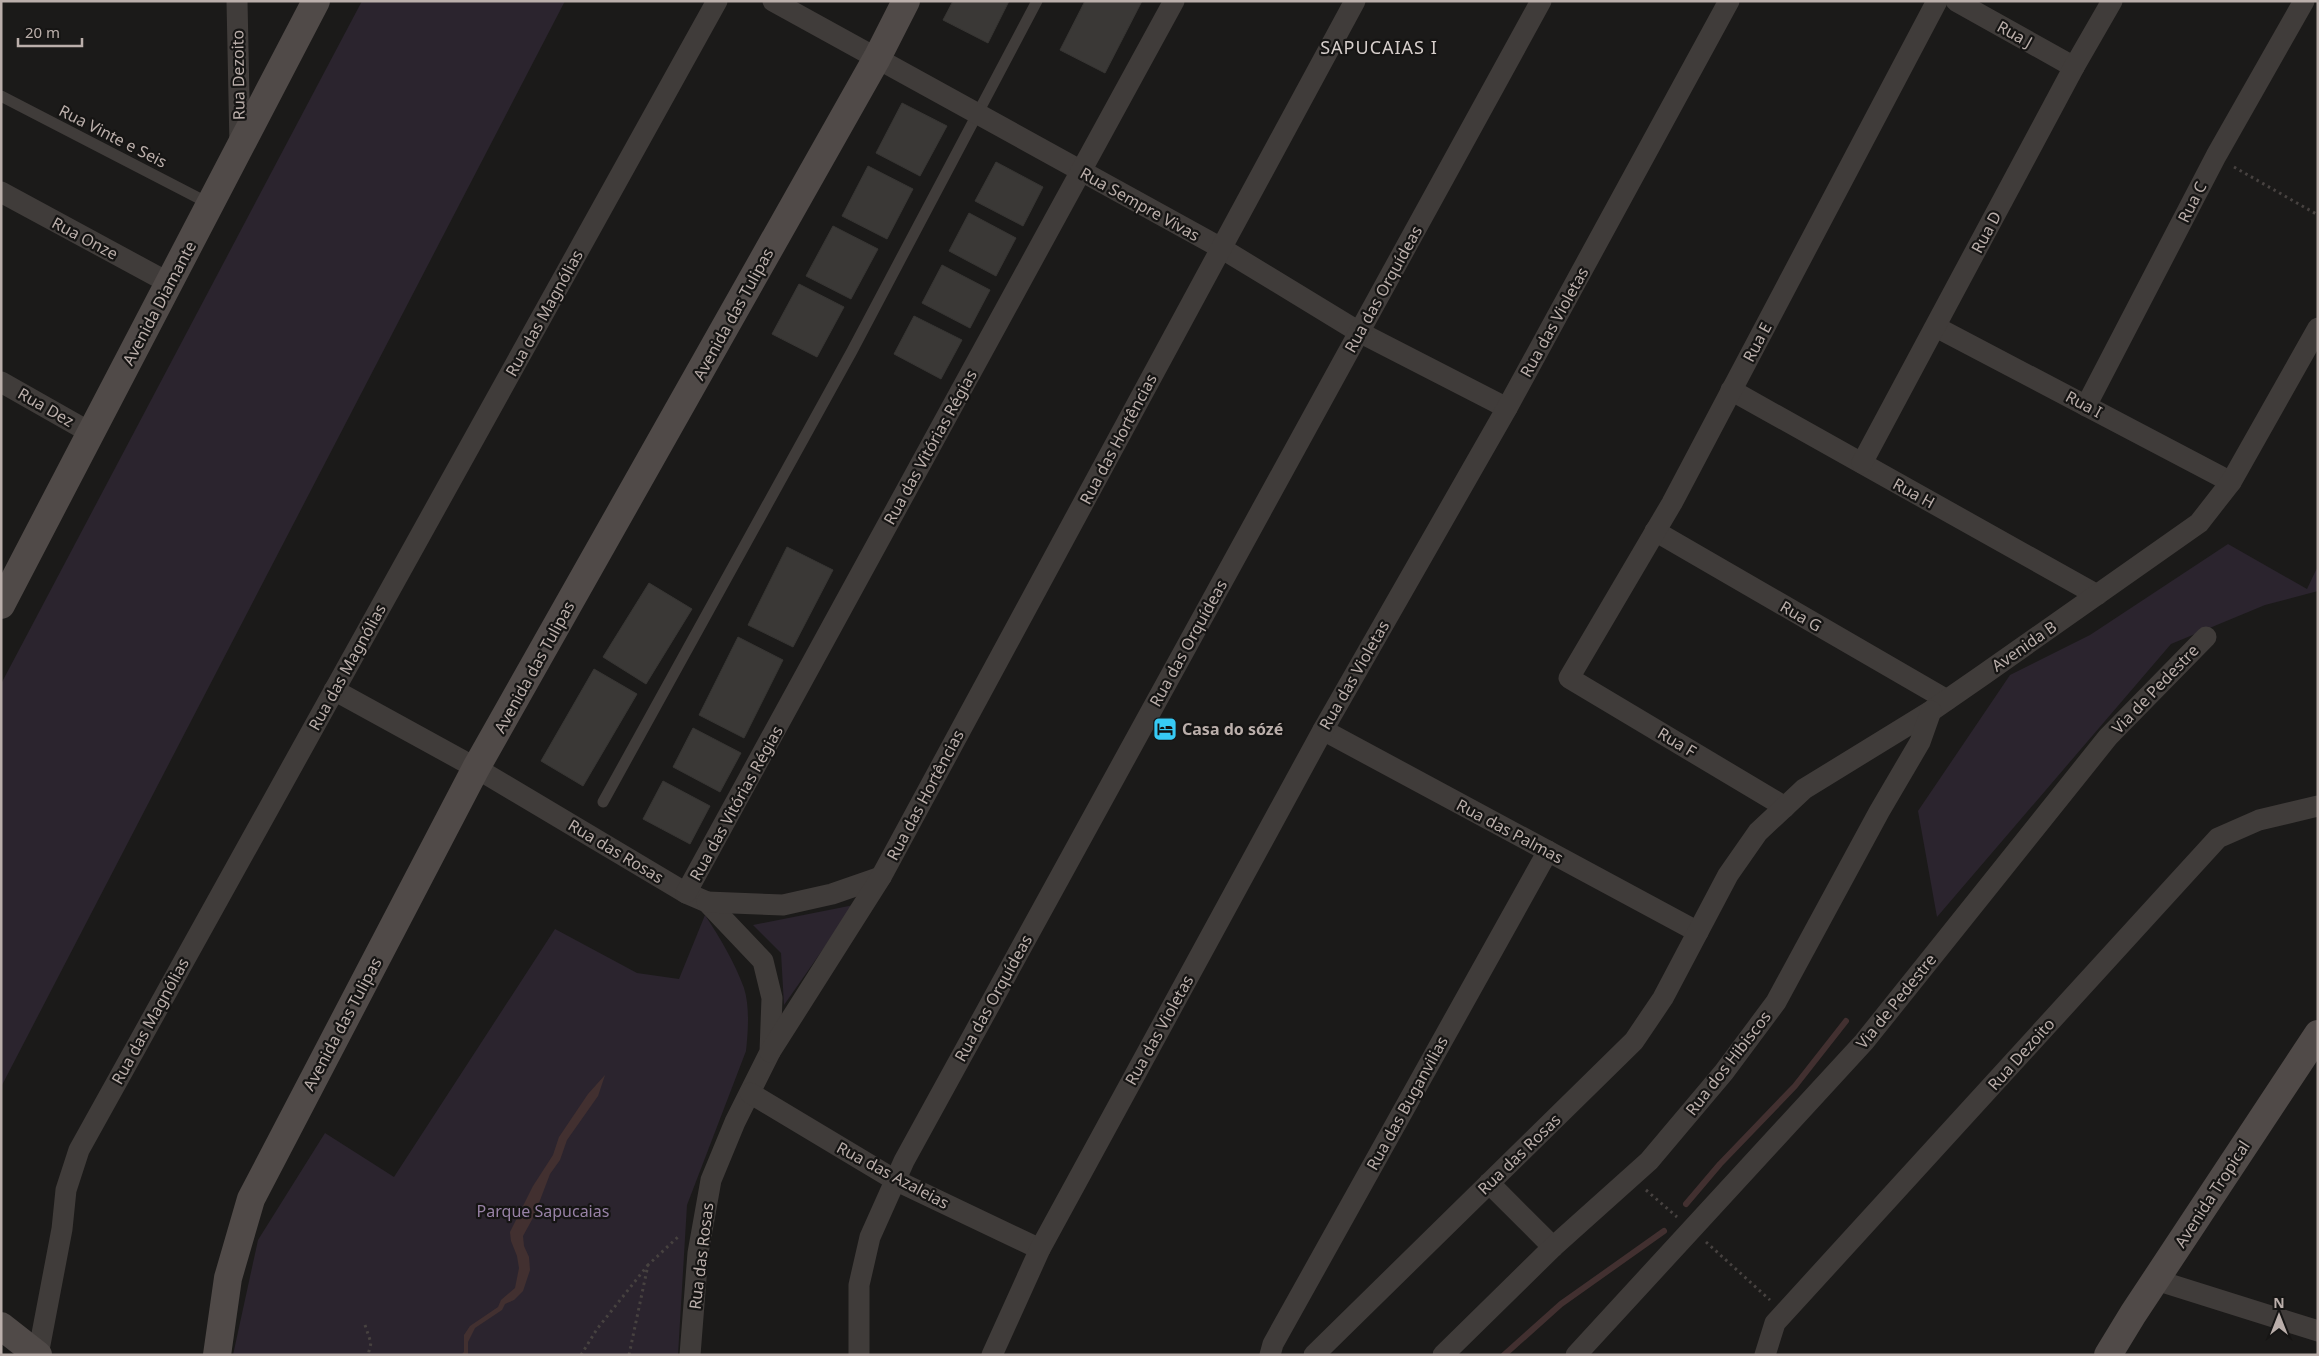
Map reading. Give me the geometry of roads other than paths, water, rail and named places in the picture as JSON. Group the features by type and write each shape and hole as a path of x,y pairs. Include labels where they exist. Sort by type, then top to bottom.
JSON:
{"street":[{"name":"Rua Dezoito","path":"237,1 240,148"},
{"name":"Avenida Diamante","path":"1,604 8,573 91,433 316,1"},
{"name":"Rua das Magnólias","path":"38,1355 62,1229 66,1190 79,1150 717,1"},
{"name":"Rua Sempre Vivas","path":"772,1 1221,248 1359,332 1507,408"},
{"name":"Avenida das Tulipas","path":"217,1355 228,1278 251,1199 476,768 877,58 906,1"},
{"name":"Rua das Vitórias Régias","path":"686,893 1174,1"},
{"name":"Rua das Hortências","path":"770,1052 881,877 1355,1"},
{"name":"Rua das Orquídeas","path":"858,1355 859,1285 870,1237 895,1180 1541,1"},
{"name":"Rua das Violetas","path":"992,1355 1040,1249 1323,730 1507,408 1729,1"},
{"name":"Rua E","path":"1569,678 1655,532 1937,1"},
{"name":"Rua J","path":"1956,1 2074,67"},
{"name":"Rua D","path":"1862,464 2074,67 2112,1"},
{"name":"Rua C","path":"2086,406 2216,156 2304,1"},
{"name":"Rua Onze","path":"1,192 169,283"},
{"name":"Rua I","path":"1936,327 2231,482"},
{"name":"Avenida B","path":"1698,932 1728,875 1758,832 1804,789 1939,705 2199,523 2231,482 2318,328"},
{"name":"Rua Dez","path":"1,382 91,433"},
{"name":"Rua H","path":"1731,390 2097,595"},
{"name":"Rua G","path":"1655,532 1939,705"},
{"name":"Via de Pedestre","path":"1576,1355 1864,1042 2108,737 2206,637"},
{"name":"Rua F","path":"1569,678 1785,807"},
{"name":"Rua das Rosas","path":"334,690 476,768 686,893 707,902 763,962 772,998 770,1052 735,1122 711,1180 698,1253 690,1355"},
{"name":"Rua dos Hibiscos","path":"1443,1355 1553,1247 1649,1161 1724,1072 1776,1002 1939,705"},
{"name":"Rua das Palmas","path":"1323,730 1698,932"},
{"name":"Rua Dezoito","path":"1765,1355 1775,1323 2218,838 2259,820 2318,806"},
{"name":"Rua das Buganvilias","path":"1270,1355 1273,1344 1548,852"},
{"name":"Rua das Hortências","path":"707,902 783,905 832,894 881,877"},
{"name":"Rua das Rosas","path":"1314,1355 1634,1041 1663,998 1698,932"},
{"name":"Avenida Tropical","path":"2108,1355 2156,1280 2313,1051"},
{"name":"Rua das Azaleias","path":"750,1093 895,1180 1040,1249"},
{"path":"1489,1183 1553,1247"},
{"path":"2156,1280 2318,1331"},
{"path":"1,1326 38,1355"}],"lane":[{"path":"603,802 838,377 1037,1"},
{"name":"Rua Vinte e Seis","path":"1,96 210,204"}],"waterway":[{"path":"1686,1204 1720,1164 1795,1086 1846,1021"},
{"path":"1504,1355 1561,1304 1664,1231"}],"place":[{"name":"Casa do sózé","path":"1165,729"}],"district":[{"name":"SAPUCAIAS I","path":"1379,47"}],"park label":[{"name":"Parque Sapucaias","path":"543,1211"}]}
